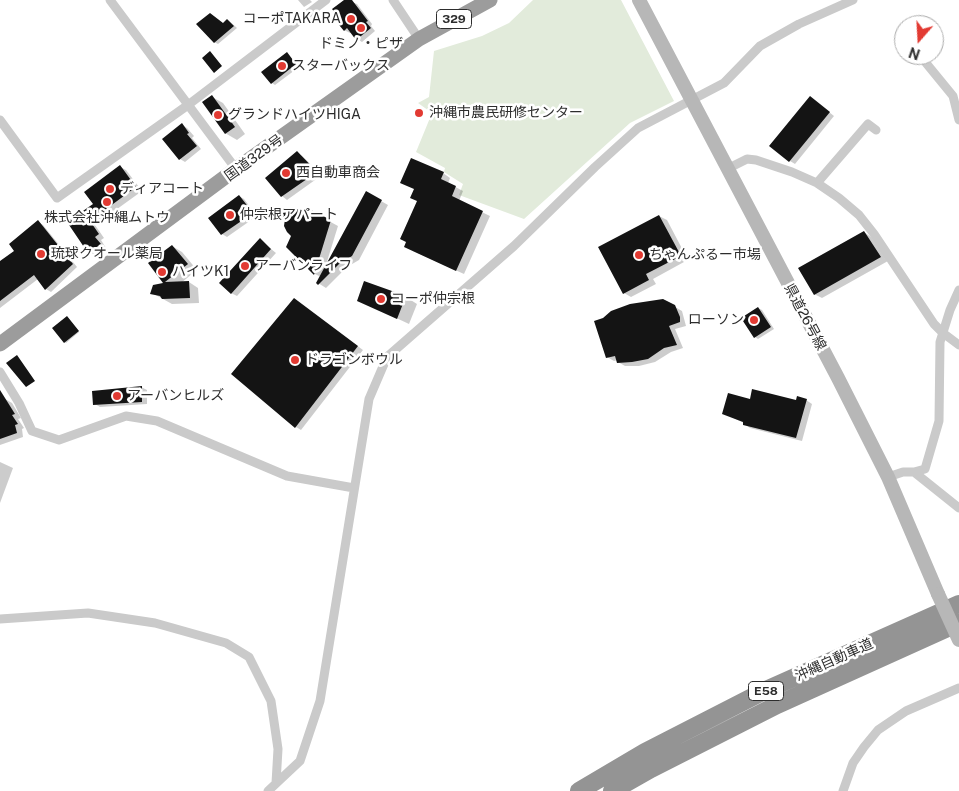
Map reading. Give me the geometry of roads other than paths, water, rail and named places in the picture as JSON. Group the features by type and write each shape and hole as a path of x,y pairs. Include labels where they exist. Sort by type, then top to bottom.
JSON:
{"highway":[{"name":"国道329号","path":"0,344 236,169 419,39 490,0"},
{"name":"沖縄自動車道","path":"579,791 645,752 766,690 959,604"},
{"name":"沖縄自動車道","path":"612,791 777,705 959,622"}],"main road":[{"name":"県道26号線","path":"639,0 888,477 959,640"}],"street":[{"path":"110,0 236,169"},
{"path":"0,120 57,198 188,105 326,0"},
{"path":"393,0 419,39"},
{"path":"268,791 300,761 320,701 369,399 386,357 514,246 638,128 724,83 760,46 799,24 853,0"},
{"path":"928,65 953,96 959,120"},
{"path":"817,183 868,124 876,130"},
{"path":"726,169 748,160 756,160 817,183 839,198 859,215 874,234 934,324 959,345"},
{"path":"888,477 903,472 925,469 939,421 940,342 950,310 959,290"},
{"path":"0,372 19,403 32,431 59,440 126,416 157,421 287,476 354,488"},
{"path":"914,472 959,508"},
{"path":"0,619 88,613 155,623 226,643 249,656 271,701 278,749 276,783"},
{"path":"843,791 853,763 878,730 906,711 959,688"}],"place":[{"name":"コーポTAKARA","path":"351,19"},
{"name":"ドミノ・ピザ","path":"361,28"},
{"name":"スターバックス","path":"282,66"},
{"name":"沖縄市農民研修センター","path":"419,113"},
{"name":"グランドハイツHIGA","path":"218,115"},
{"name":"西自動車商会","path":"286,173"},
{"name":"ディアコート","path":"110,189"},
{"name":"株式会社沖縄ムトウ","path":"107,202"},
{"name":"仲宗根アパート","path":"230,215"},
{"name":"琉球クオール薬局","path":"41,254"},
{"name":"ちゃんぷるー市場","path":"639,255"},
{"name":"アーバンライフ","path":"245,266"},
{"name":"ハイツK1","path":"162,272"},
{"name":"コーポ仲宗根","path":"381,299"},
{"name":"ローソン","path":"754,320"},
{"name":"ドラゴンボウル","path":"295,360"},
{"name":"アーバンヒルズ","path":"117,396"}]}
